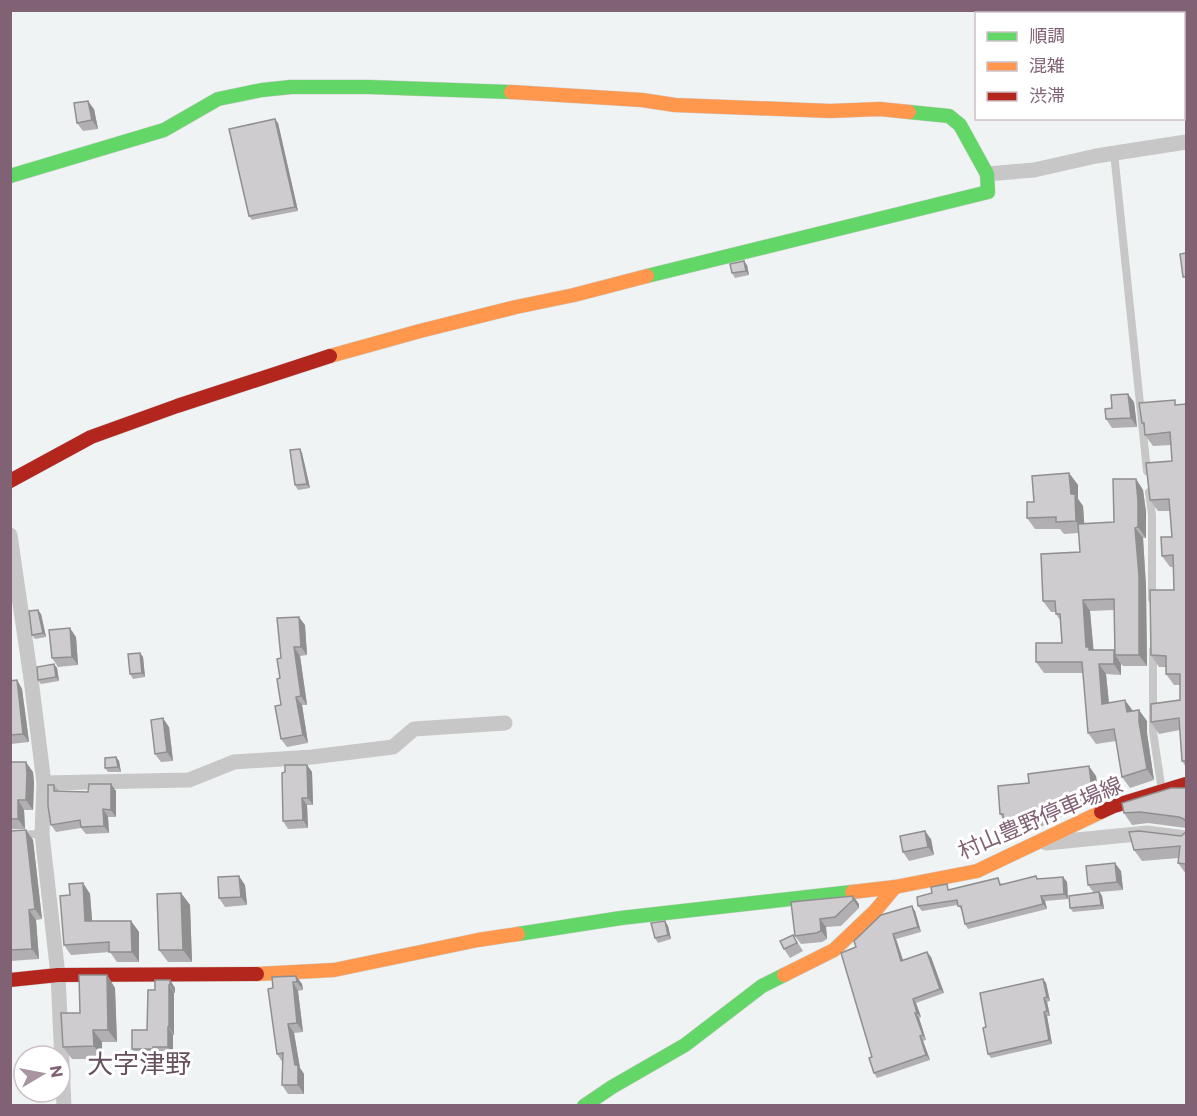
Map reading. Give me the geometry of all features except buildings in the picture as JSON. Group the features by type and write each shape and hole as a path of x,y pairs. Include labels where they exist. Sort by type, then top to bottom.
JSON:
{"street":[{"path":"10,176 164,130 218,99 291,87 369,87 642,100 675,105 830,111 880,109 949,116 960,125 987,174 988,192 340,352 91,437 10,481"},
{"path":"987,174 1034,170 1096,156 1186,142"},
{"path":"10,535 44,783 42,834 58,975 64,1106"},
{"path":"44,783 189,780 234,762 312,757 393,747 414,729 505,723"},
{"name":"村山豊野停車場線","path":"10,980 58,975 241,975 334,970 478,940 621,918 895,887 977,871 1114,806 1186,784"},
{"path":"1033,844 1147,833 1186,838"},
{"path":"585,1106 612,1087 685,1045 762,986 834,950 895,887"}],"lane":[{"path":"1114,153 1152,515 1152,606"},
{"path":"1153,641 1154,732 1162,791"},
{"path":"10,835 42,834"}],"traffic: fast":[{"path":"10,176 164,130 218,99 262,90 291,87 369,87 511,92"},
{"path":"647,276 988,192 987,174 960,125 949,116 909,112"},
{"path":"518,934 621,918 852,892"},
{"path":"584,1106 685,1045 762,986 784,975"}],"traffic: slow":[{"path":"511,92 642,100 675,105 830,111 880,109 909,112"},
{"path":"330,356 420,331 647,276"},
{"path":"852,892 895,887 977,871 1101,812"},
{"path":"784,975 834,950 875,911 895,887"},
{"path":"257,974 334,970 518,934"}],"traffic: jam":[{"path":"10,481 91,437 330,356"},
{"path":"1101,812 1186,784"},
{"path":"10,980 58,975 257,974"}],"district":[{"name":"大字津野","path":"139,1062"}]}
